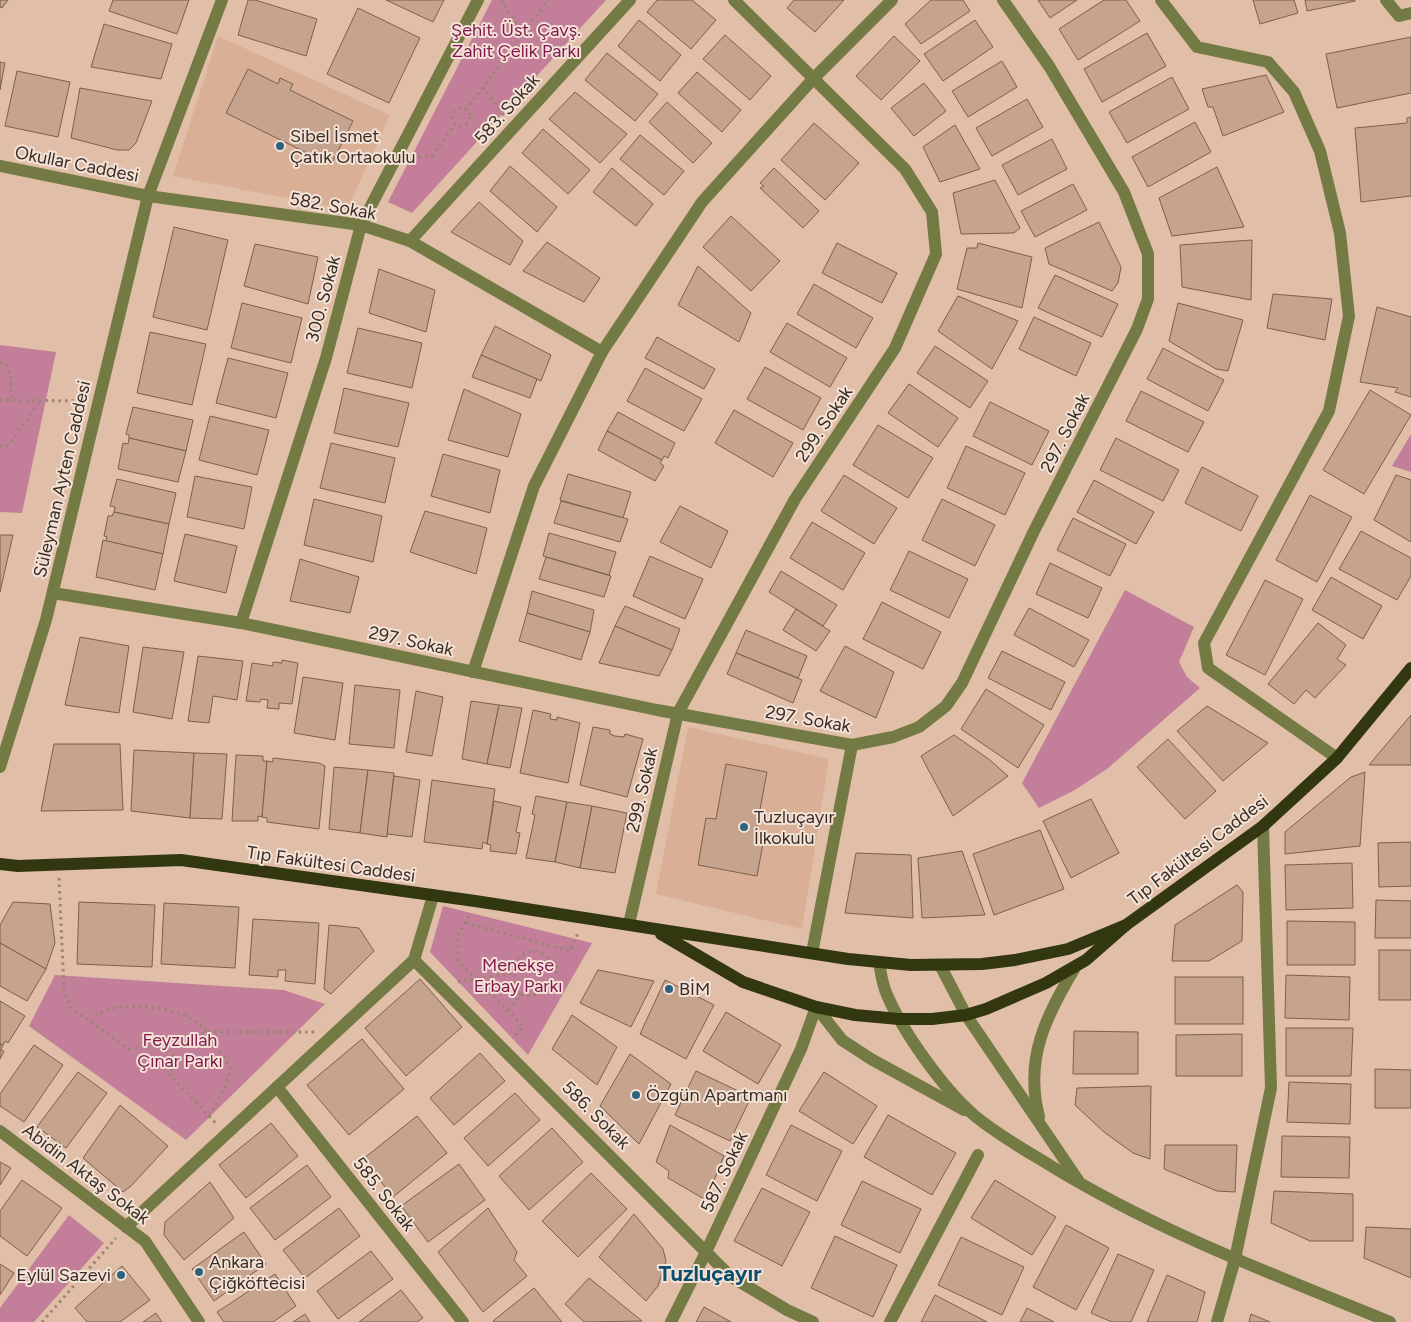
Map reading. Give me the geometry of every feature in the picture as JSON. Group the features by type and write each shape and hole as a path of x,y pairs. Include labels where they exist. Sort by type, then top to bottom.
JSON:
{"main road":[{"name":"Tıp Fakültesi Caddesi","path":"1126,925 1263,826 1337,758 1411,668"},
{"name":"Tıp Fakültesi Caddesi","path":"0,864 58,865 180,860 475,901 629,924 654,930"},
{"path":"654,930 879,962 940,965 982,964 1015,960 1068,949 1126,925"},
{"path":"654,930 743,982 816,1007 855,1015 899,1019 932,1019 966,1015 1016,997 1086,960 1126,925"}],"street":[{"name":"Süleyman Ayten Caddesi","path":"0,767 53,593 148,196 222,0"},
{"name":"300. Sokak","path":"241,623 326,358 361,225 478,0"},
{"name":"583. Sokak","path":"410,241 630,0"},
{"name":"299. Sokak","path":"629,924 678,713 795,499 895,348 936,254 932,212 904,169 734,0"},
{"path":"473,672 534,486 602,352 702,202 812,79 892,0"},
{"name":"297. Sokak","path":"53,593 241,623 678,713 852,745 893,737 920,727 937,714 955,695 1034,531 1137,329 1148,299 1148,254 1124,192 1048,66 1003,0"},
{"path":"1161,0 1197,47 1268,62 1294,92 1320,151 1340,233 1349,316 1330,411 1204,643 1208,668 1337,758"},
{"path":"1386,0 1399,16 1411,14"},
{"name":"Okullar Caddesi","path":"0,166 148,196"},
{"name":"582. Sokak","path":"148,196 361,225 410,241 602,352"},
{"path":"812,953 852,745"},
{"path":"1217,1322 1235,1259 1270,1088 1263,826"},
{"path":"126,1227 414,960 433,896"},
{"name":"586. Sokak","path":"414,960 730,1276 786,1316 813,1322"},
{"path":"879,962 883,985 899,1019 939,1077 974,1115"},
{"path":"940,965 966,1015 1081,1184"},
{"path":"1042,1127 1035,1099 1033,1074 1039,1039 1056,1000 1076,966"},
{"path":"816,1007 842,1040 871,1059 974,1115 1010,1141 1102,1197 1235,1259 1390,1322"},
{"name":"587. Sokak","path":"670,1322 706,1252 801,1049 816,1007"},
{"name":"585. Sokak","path":"277,1087 463,1322"},
{"name":"Abidin Aktaş Sokak","path":"0,1130 145,1241 199,1322"},
{"path":"890,1322 978,1155"}],"path":[{"path":"500,0 523,34"},
{"path":"466,110 548,0"},
{"path":"483,87 513,128"},
{"path":"458,108 466,110 469,115 469,121 461,126 456,124 452,117 453,112 458,108"},
{"path":"396,158 432,156 456,124"},
{"path":"0,362 7,365 11,376 11,400"},
{"path":"0,400 98,401"},
{"path":"0,446 9,445 40,401"},
{"path":"58,865 64,991 70,1008 130,1049 157,1046 177,1058 176,1067 168,1073 209,1116 224,1089 231,1069 218,1045 193,1020 167,1009 129,1006 99,1013 91,1022"},
{"path":"475,901 466,924 458,935 458,961 523,1026 504,1048"},
{"path":"466,924 570,951 586,918"},
{"path":"535,951 537,942"},
{"path":"535,951 545,954 558,968 546,991 536,996 521,995 515,984 514,962 522,954 535,951"},
{"path":"440,985 513,973"},
{"path":"508,1010 521,995"},
{"path":"165,1050 206,1032 338,1031"},
{"path":"42,1322 126,1227"}],"shaded area":[{"name":"Sibel İsmet Çatık Ortaokulu","path":"218,36 390,115 347,210 173,176"},
{"name":"Tuzluçayır İlkokulu","path":"688,727 829,759 802,929 656,894"}],"green space":[{"name":"Şehit. Üst. Çavş. Zahit Çelik Parkı","path":"492,0 606,0 412,213 388,202"},
{"path":"0,345 56,352 22,513 0,512"},
{"path":"1411,434 1411,472 1392,466"},
{"path":"1125,590 1194,627 1179,662 1187,677 1200,688 1107,769 1073,791 1039,808 1022,783"},
{"name":"Menekşe Erbay Parkı","path":"443,906 592,943 528,1055 430,952"},
{"name":"Feyzullah Çınar Parkı","path":"55,975 284,990 325,1004 186,1140 29,1026"},
{"path":"69,1215 104,1243 34,1322 0,1322 0,1308"}],"building":[{"path":"0,0 8,0 2,8 0,7"},
{"path":"113,0 189,0 177,34 109,11"},
{"path":"248,0 255,0 317,19 306,56 238,35"},
{"path":"386,0 444,0 433,22"},
{"path":"657,0 692,0 716,20 691,49 647,12"},
{"path":"794,0 844,0 815,32 787,8"},
{"path":"931,0 963,0 970,11 921,44 905,24"},
{"path":"1038,0 1077,0 1050,18"},
{"path":"1104,0 1126,0 1140,21 1078,60 1059,29"},
{"path":"1253,0 1294,0 1298,13 1260,24"},
{"path":"1305,0 1355,0 1355,1 1307,11"},
{"path":"358,8 420,38 389,103 327,74"},
{"path":"639,20 681,55 660,81 618,46"},
{"path":"975,20 993,47 943,81 924,54"},
{"path":"104,24 172,44 161,79 91,67"},
{"path":"1147,33 1166,66 1102,102 1084,69"},
{"path":"725,35 771,76 750,100 703,59"},
{"path":"894,36 920,61 881,100 856,76"},
{"path":"1411,37 1411,93 1337,108 1326,54"},
{"path":"607,53 658,94 635,121 585,80"},
{"path":"1002,61 1017,87 968,117 952,91"},
{"path":"0,62 5,63 0,90"},
{"path":"248,69 278,84 280,78 293,84 290,90 353,121 331,165 226,113"},
{"path":"17,71 70,82 58,137 5,126"},
{"path":"697,72 741,110 722,132 678,93"},
{"path":"1266,75 1284,112 1223,136 1213,107 1208,107 1202,89"},
{"path":"1172,77 1189,109 1127,143 1109,112"},
{"path":"924,83 946,111 914,136 891,108"},
{"path":"80,88 152,101 136,143 129,150 117,150 71,138"},
{"path":"575,92 627,134 600,163 549,119"},
{"path":"1027,99 1043,127 992,156 976,128"},
{"path":"667,102 712,143 693,163 649,122"},
{"path":"1411,117 1411,196 1361,202 1355,128 1407,123 1407,118"},
{"path":"1195,122 1211,152 1148,187 1132,157"},
{"path":"814,123 859,163 825,200 781,160"},
{"path":"955,125 980,169 940,182 923,147"},
{"path":"543,129 590,170 568,194 522,153"},
{"path":"640,135 684,171 664,195 620,159"},
{"path":"1052,139 1067,169 1018,195 1002,165"},
{"path":"510,166 557,207 537,232 490,191"},
{"path":"1217,167 1244,227 1172,236 1159,198"},
{"path":"612,168 653,204 636,226 593,192"},
{"path":"774,168 819,211 803,228 760,188 764,186 760,183"},
{"path":"995,180 1020,228 1014,233 961,234 953,193"},
{"path":"1073,184 1087,210 1035,237 1021,211"},
{"path":"479,202 523,241 510,265 451,232"},
{"path":"731,216 780,261 751,291 703,247"},
{"path":"1099,222 1121,267 1118,283 1112,291 1049,264 1045,248"},
{"path":"174,227 228,240 207,330 153,317"},
{"path":"1252,240 1251,300 1182,287 1180,245"},
{"path":"547,242 600,278 584,302 523,271"},
{"path":"837,243 897,273 882,303 822,273"},
{"path":"978,243 1032,257 1022,308 957,289 967,248 977,248"},
{"path":"255,244 318,257 308,304 244,286"},
{"path":"698,266 751,313 739,342 678,305"},
{"path":"379,269 435,290 426,332 369,313"},
{"path":"1055,275 1118,304 1102,337 1038,308"},
{"path":"814,284 873,318 856,348 797,314"},
{"path":"1273,294 1332,299 1325,340 1267,328"},
{"path":"958,296 1018,321 992,369 938,331"},
{"path":"242,303 302,318 291,363 231,348"},
{"path":"1178,303 1243,320 1228,371 1216,369 1169,341"},
{"path":"1377,307 1411,317 1411,397 1395,392 1398,388 1360,382"},
{"path":"1034,317 1091,343 1076,376 1019,349"},
{"path":"787,323 847,358 830,387 770,352"},
{"path":"495,326 551,355 541,381 481,355"},
{"path":"358,328 422,343 412,388 347,373"},
{"path":"150,332 206,344 192,405 137,393"},
{"path":"657,337 715,369 704,389 645,358"},
{"path":"935,346 988,381 970,408 917,373"},
{"path":"1163,348 1224,380 1208,411 1147,379"},
{"path":"481,355 537,379 530,398 472,377"},
{"path":"228,358 288,373 276,418 216,403"},
{"path":"765,367 821,398 803,430 747,399"},
{"path":"645,368 702,399 684,431 627,401"},
{"path":"909,384 958,418 938,447 888,413"},
{"path":"344,388 409,403 398,447 334,433"},
{"path":"464,389 521,414 508,457 448,440"},
{"path":"1370,390 1411,415 1364,494 1323,470"},
{"path":"1141,391 1204,422 1188,452 1126,421"},
{"path":"990,402 1049,431 1032,465 973,436"},
{"path":"133,407 193,420 186,451 129,438 129,435 126,434"},
{"path":"734,410 793,443 773,477 715,443"},
{"path":"618,412 675,443 668,458 664,456 662,460 607,431"},
{"path":"210,416 269,430 257,475 199,460"},
{"path":"878,425 933,458 908,498 853,465"},
{"path":"607,431 662,460 660,463 664,466 655,481 598,450"},
{"path":"129,438 186,451 178,482 118,469 123,443 128,444"},
{"path":"1116,438 1179,470 1163,501 1100,470"},
{"path":"331,443 395,458 385,503 320,488"},
{"path":"966,446 1025,473 1005,515 947,488"},
{"path":"443,454 500,470 490,513 431,496"},
{"path":"1202,467 1258,496 1241,531 1185,503"},
{"path":"568,474 631,492 623,518 560,500"},
{"path":"844,475 897,508 874,544 821,511"},
{"path":"1396,475 1411,480 1411,542 1374,520"},
{"path":"195,476 252,487 244,529 187,517"},
{"path":"117,479 176,493 169,524 114,512 115,507 110,506"},
{"path":"1094,480 1154,512 1136,544 1077,512"},
{"path":"1310,495 1352,517 1317,582 1276,560"},
{"path":"314,499 382,516 373,562 304,545"},
{"path":"942,499 995,525 975,566 922,540"},
{"path":"561,501 628,519 620,542 554,523"},
{"path":"680,506 728,531 711,568 660,542"},
{"path":"425,511 487,528 476,574 410,552"},
{"path":"114,512 169,524 163,554 106,541 107,537 104,536 108,516 112,516"},
{"path":"1073,518 1126,544 1110,576 1057,550"},
{"path":"812,522 865,553 843,590 790,558"},
{"path":"1361,531 1411,558 1411,576 1397,600 1339,569"},
{"path":"549,533 616,552 609,575 543,556"},
{"path":"185,534 237,546 226,593 174,581"},
{"path":"0,535 13,535 0,592"},
{"path":"103,540 163,554 155,590 96,577"},
{"path":"909,551 968,579 949,618 890,590"},
{"path":"650,556 703,579 685,619 633,596"},
{"path":"546,557 611,576 604,597 539,579"},
{"path":"300,559 359,577 350,613 290,601"},
{"path":"1050,563 1102,588 1088,618 1036,594"},
{"path":"781,571 837,605 823,626 769,592"},
{"path":"1331,577 1382,606 1363,639 1312,610"},
{"path":"1265,580 1303,599 1265,675 1226,655"},
{"path":"532,591 594,610 590,632 527,613"},
{"path":"882,602 941,632 923,669 863,639"},
{"path":"625,606 680,629 672,650 615,626"},
{"path":"1029,608 1089,640 1074,667 1014,635"},
{"path":"796,609 830,631 816,651 783,630"},
{"path":"527,613 590,632 581,660 519,641"},
{"path":"1318,623 1346,645 1337,659 1346,665 1315,698 1306,690 1294,704 1268,684"},
{"path":"615,626 672,650 659,676 599,663"},
{"path":"746,630 807,656 798,678 736,653"},
{"path":"80,637 129,646 119,713 65,705"},
{"path":"845,646 894,672 876,718 820,691"},
{"path":"143,647 184,652 172,719 133,712"},
{"path":"1002,651 1065,682 1051,710 988,678"},
{"path":"736,653 802,680 793,703 727,674"},
{"path":"198,656 243,661 237,700 213,696 209,723 188,721"},
{"path":"282,660 298,663 292,704 279,703 279,709 267,708 268,700 261,699 260,702 246,701 252,663 273,666 273,662 282,663"},
{"path":"303,677 343,683 335,740 294,733"},
{"path":"355,685 400,690 394,748 349,744"},
{"path":"986,689 1044,725 1018,768 961,729"},
{"path":"416,691 443,697 432,756 406,752"},
{"path":"471,701 499,705 487,764 462,759"},
{"path":"499,705 522,708 510,768 487,764"},
{"path":"1207,706 1268,743 1223,781 1177,731"},
{"path":"533,710 551,714 550,719 557,720 557,717 580,723 568,783 520,773"},
{"path":"1411,715 1411,765 1369,765"},
{"path":"593,727 610,730 610,734 615,736 624,737 625,734 643,739 627,797 580,785"},
{"path":"954,735 990,760 1008,776 953,816 921,756"},
{"path":"1168,739 1216,791 1185,819 1137,767"},
{"path":"54,744 120,744 123,810 41,811"},
{"path":"134,750 194,753 190,818 131,811"},
{"path":"194,753 227,754 222,819 190,818"},
{"path":"236,755 263,756 263,761 267,761 262,817 258,816 258,821 232,821"},
{"path":"273,758 319,763 325,766 319,829 267,822 267,818 262,817 267,761 273,762"},
{"path":"726,764 767,772 756,831 765,833 757,876 698,865 706,818 716,819"},
{"path":"334,767 368,770 360,833 329,829"},
{"path":"368,770 394,773 387,837 360,833"},
{"path":"1365,772 1360,846 1285,854 1285,832 1351,777"},
{"path":"394,776 420,780 412,837 387,834"},
{"path":"432,780 495,789 487,844 483,842 482,849 424,842"},
{"path":"536,796 567,802 555,862 526,858 535,815 532,814"},
{"path":"1091,799 1119,853 1071,878 1043,821"},
{"path":"494,801 521,807 516,832 520,833 516,854 490,851 491,845 487,844"},
{"path":"567,802 592,806 580,868 555,862"},
{"path":"592,806 627,813 615,873 580,868"},
{"path":"1040,830 1064,889 994,915 973,854"},
{"path":"1411,842 1411,886 1379,887 1378,843"},
{"path":"962,851 985,915 922,918 918,858"},
{"path":"856,853 911,855 913,918 845,913"},
{"path":"1352,863 1353,908 1286,910 1285,865"},
{"path":"1237,885 1243,892 1242,941 1209,961 1172,961 1175,925"},
{"path":"1376,900 1411,901 1411,938 1375,938"},
{"path":"13,902 50,904 55,943 46,969 0,943 0,925"},
{"path":"79,902 155,905 152,967 77,964"},
{"path":"164,903 239,907 235,968 161,964"},
{"path":"253,919 319,923 315,984 285,981 286,970 278,970 278,977 249,975"},
{"path":"1287,921 1355,922 1355,965 1287,965"},
{"path":"329,925 359,928 374,951 331,994 324,989"},
{"path":"0,943 46,969 27,1001 0,986"},
{"path":"1379,950 1411,950 1411,1000 1379,1000"},
{"path":"598,970 654,981 631,1027 580,1003"},
{"path":"1286,975 1350,977 1349,1020 1285,1018"},
{"path":"1175,977 1243,977 1243,1024 1175,1024"},
{"path":"420,979 462,1027 406,1076 365,1028"},
{"path":"665,980 714,1005 686,1059 640,1034"},
{"path":"0,1001 25,1016 8,1043 5,1041 3,1045 0,1044"},
{"path":"726,1012 781,1045 758,1084 703,1051"},
{"path":"572,1015 617,1047 597,1085 552,1049"},
{"path":"1286,1028 1353,1028 1351,1076 1286,1076"},
{"path":"1074,1031 1138,1032 1138,1074 1073,1074"},
{"path":"1242,1034 1242,1076 1176,1076 1176,1035"},
{"path":"362,1039 404,1089 349,1135 307,1085"},
{"path":"0,1044 3,1045 1,1050 4,1051 0,1059"},
{"path":"34,1045 63,1065 24,1122 0,1106 0,1094"},
{"path":"480,1053 505,1081 454,1125 430,1098"},
{"name":"Özgün Apartmanı","path":"630,1054 671,1084 639,1144 600,1106"},
{"path":"1375,1069 1411,1070 1411,1108 1375,1108"},
{"path":"696,1071 751,1097 730,1141 675,1115"},
{"path":"78,1072 107,1093 66,1148 37,1127"},
{"path":"824,1072 877,1106 853,1144 799,1111"},
{"path":"1289,1082 1351,1084 1350,1124 1287,1122"},
{"path":"1151,1086 1150,1159 1133,1153 1104,1132 1075,1105 1077,1088"},
{"path":"515,1093 540,1120 488,1166 464,1138"},
{"path":"120,1105 168,1146 131,1186 123,1192 83,1158"},
{"path":"888,1115 956,1153 932,1195 864,1157"},
{"path":"417,1116 447,1153 393,1197 363,1159"},
{"path":"271,1123 298,1156 246,1198 219,1165"},
{"path":"670,1125 724,1156 706,1200 668,1178 669,1171 656,1162"},
{"path":"791,1125 842,1151 817,1201 766,1175"},
{"path":"552,1128 583,1162 529,1210 499,1176"},
{"path":"1282,1136 1350,1137 1349,1178 1281,1177"},
{"path":"1165,1145 1237,1145 1235,1192 1217,1191 1164,1169"},
{"path":"0,1162 11,1168 0,1185"},
{"path":"459,1164 485,1200 428,1242 401,1206"},
{"path":"307,1165 331,1197 275,1240 250,1208"},
{"path":"591,1173 627,1209 578,1257 542,1221"},
{"path":"22,1180 62,1208 27,1256 0,1236 0,1211"},
{"path":"995,1180 1056,1217 1032,1255 971,1218"},
{"path":"862,1181 921,1209 900,1253 841,1225"},
{"path":"210,1182 234,1218 184,1260 164,1235 165,1222"},
{"path":"762,1188 810,1212 782,1266 734,1241"},
{"path":"1274,1191 1353,1194 1353,1241 1310,1241 1271,1223"},
{"path":"339,1208 360,1236 305,1278 283,1250"},
{"path":"488,1208 517,1252 514,1260 527,1276 483,1312 438,1252"},
{"path":"634,1214 663,1249 666,1261 658,1286 646,1301 599,1257"},
{"path":"1066,1225 1109,1248 1076,1310 1033,1287"},
{"path":"1366,1227 1411,1229 1411,1278 1364,1258"},
{"path":"244,1232 266,1264 214,1301 192,1269"},
{"path":"835,1236 897,1265 873,1317 811,1288"},
{"path":"961,1237 1024,1267 1002,1315 938,1285"},
{"path":"371,1251 393,1279 338,1319 317,1291"},
{"path":"1118,1254 1154,1270 1131,1322 1112,1322 1091,1313"},
{"path":"0,1264 14,1273 0,1295"},
{"path":"122,1266 150,1300 120,1322 87,1322 75,1308"},
{"path":"275,1274 296,1306 273,1322 224,1322 217,1312"},
{"path":"1167,1275 1205,1292 1197,1322 1147,1322"},
{"path":"589,1278 642,1321 584,1322 565,1304"},
{"path":"534,1288 562,1322 493,1321"},
{"path":"401,1290 423,1318 417,1322 359,1322"},
{"path":"935,1295 987,1322 921,1322"},
{"path":"704,1307 731,1322 696,1322"},
{"path":"1027,1308 1054,1322 1020,1322"},
{"path":"156,1313 162,1322 143,1322"},
{"path":"305,1314 310,1322 293,1322"},
{"path":"1251,1314 1270,1322 1249,1322"}],"place":[{"name":"Sibel İsmet Çatık Ortaokulu","path":"280,146"},
{"name":"Tuzluçayır İlkokulu","path":"744,827"},
{"name":"BİM","path":"669,989"},
{"name":"Özgün Apartmanı","path":"636,1095"},
{"name":"Ankara Çiğköftecisi","path":"199,1272"},
{"name":"Eylül Sazevi","path":"121,1275"}],"district":[{"name":"Tuzluçayır","path":"710,1273"}]}
